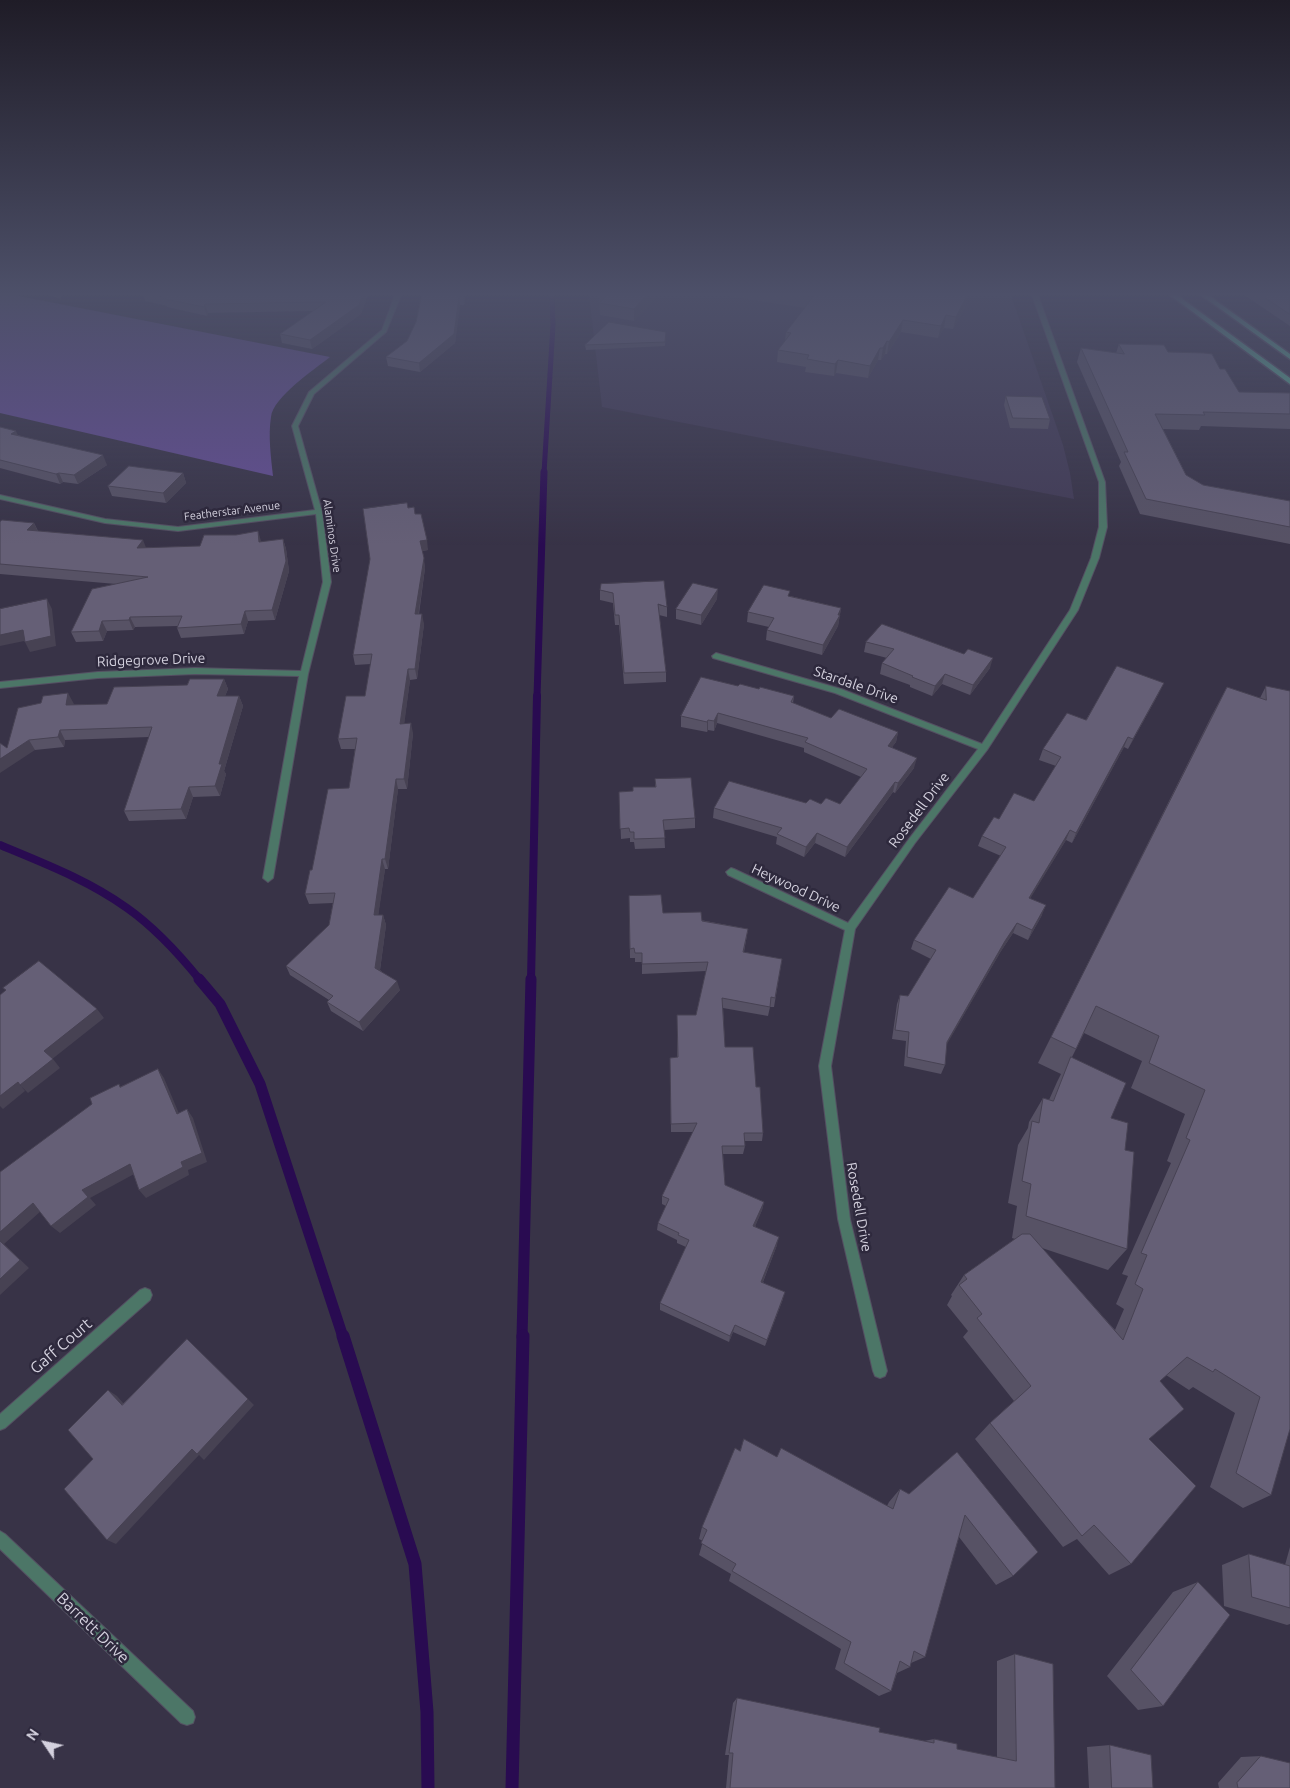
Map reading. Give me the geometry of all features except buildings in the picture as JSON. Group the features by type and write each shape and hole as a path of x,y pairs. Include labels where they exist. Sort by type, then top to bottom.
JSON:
{"street":[{"name":"Alaminos Drive","path":"268,878 304,674 327,582 319,512 295,426 311,393 328,378"},
{"name":"Rosedell Drive","path":"880,1371 844,1219 826,1066 850,928 912,842 984,748 1074,610 1095,558 1103,527 1102,482 1063,378"},
{"name":"Featherstar Avenue","path":"0,497 105,521 178,529 319,512"},
{"name":"Stardale Drive","path":"716,656 838,691 984,748"},
{"name":"Ridgegrove Drive","path":"0,685 98,675 195,671 304,674"},
{"name":"Heywood Drive","path":"731,872 850,928"},
{"name":"Gaff Court","path":"0,1423 145,1295"},
{"name":"Barrett Drive","path":"0,1539 187,1717"}],"shaded area":[{"path":"0,378 303,378 287,392 273,409 270,447 273,476 0,413"},
{"path":"599,378 1040,378 1063,445 1074,499 602,407"}],"waterway":[{"path":"544,473 550,378"},
{"path":"537,697 544,472"},
{"path":"531,980 537,696"},
{"path":"0,845 49,865 97,889 127,908 166,941 200,980"},
{"path":"199,979 220,1004 260,1084 343,1337"},
{"path":"522,1337 531,979"},
{"path":"343,1336 415,1564 427,1712 428,1788"},
{"path":"512,1788 523,1336"}]}
